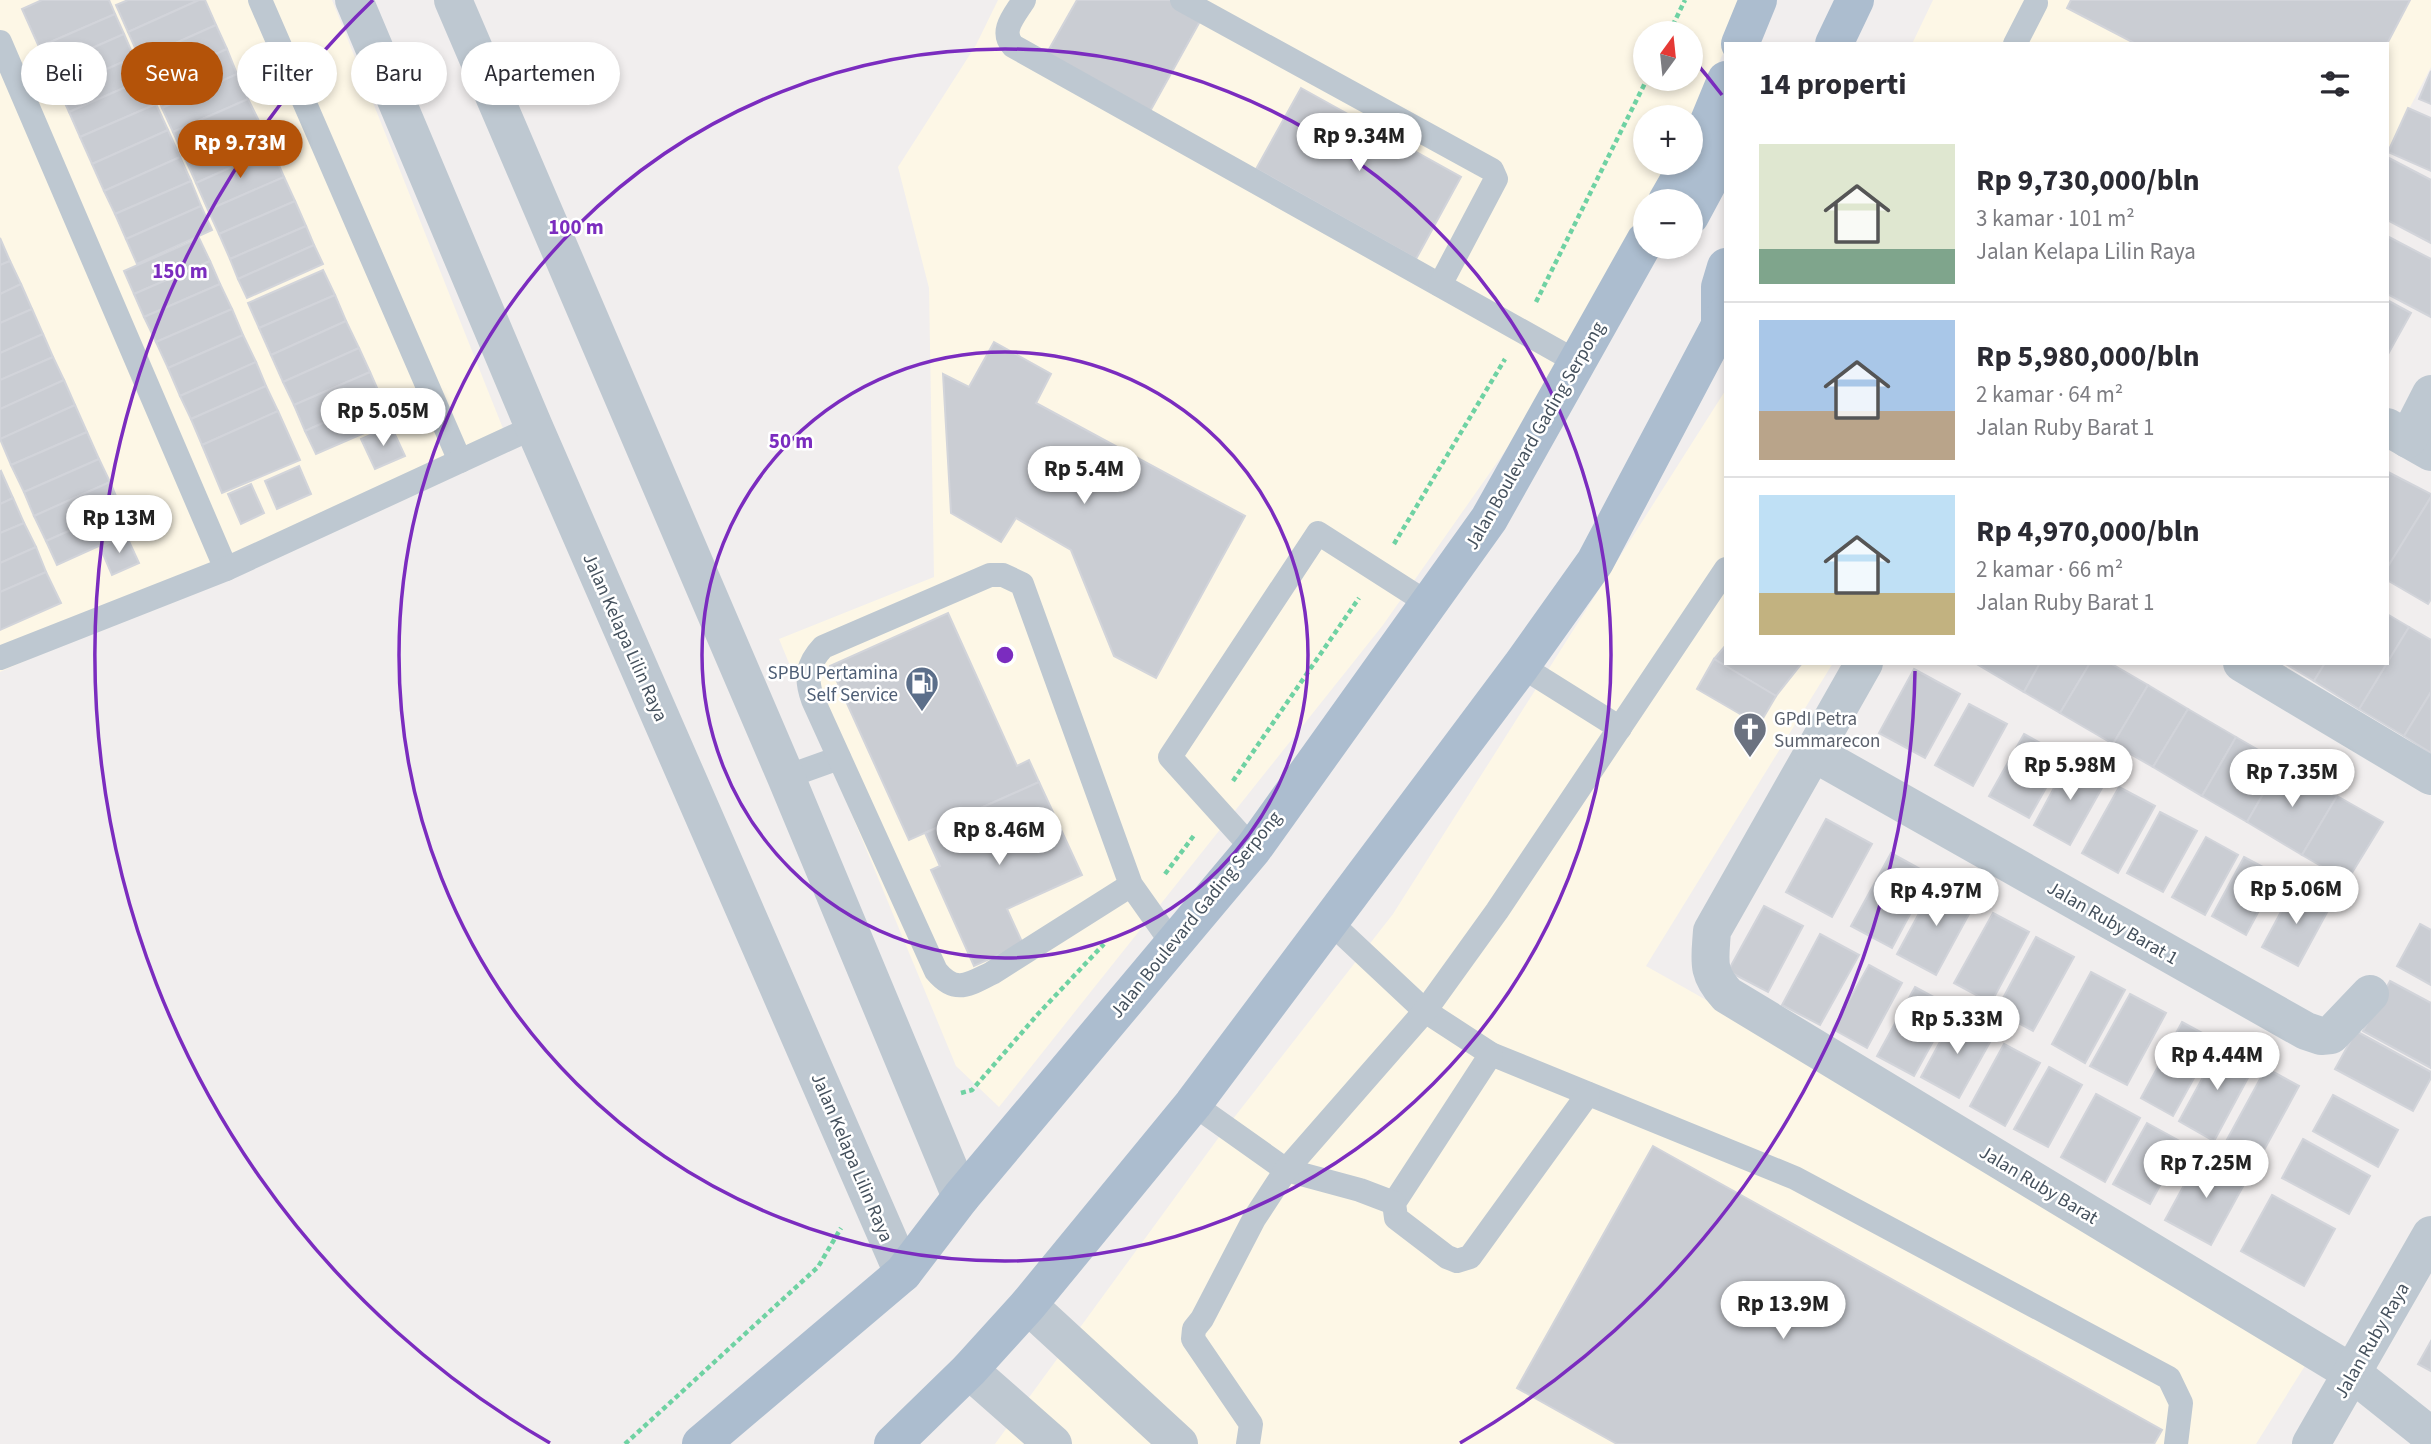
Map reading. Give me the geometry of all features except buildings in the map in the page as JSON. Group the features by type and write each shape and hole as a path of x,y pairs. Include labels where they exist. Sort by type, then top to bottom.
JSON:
{"main road":[{"path":"1742,42 1758,0"},
{"path":"1768,42 1781,0"},
{"path":"1835,42 1855,0"},
{"path":"1857,42 1877,0"},
{"path":"1703,132 1724,84"},
{"path":"1703,192 1724,153"},
{"name":"Jalan Boulevard Gading Serpong","path":"701,1444 903,1273 961,1197 1253,849 1489,519 1635,259"},
{"path":"1621,284 1653,265 1658,259"},
{"path":"893,1444 970,1370 1028,1305 1193,1104 1521,666 1595,562 1723,319 1720,287 1724,274"}],"street":[{"name":"Jalan Kelapa Lilin Raya","path":"354,0 534,427 903,1273"},
{"path":"453,0 786,777 961,1197"},
{"path":"2409,440 2431,394"},
{"path":"1812,752 1863,665"},
{"path":"2245,665 2431,776"},
{"name":"Jalan Ruby Barat 1","path":"1812,752 2306,1031 2321,1036 2331,1035 2370,994"},
{"name":"Jalan Ruby Barat","path":"1812,752 1712,931 1709,966 1715,982 1727,995 2352,1373 2431,1436"},
{"name":"Jalan Ruby Raya","path":"2311,1444 2431,1235"},
{"path":"1028,1305 1179,1444"},
{"path":"970,1370 1053,1444"}],"lane":[{"path":"260,0 460,461"},
{"path":"1024,0 1007,30 1007,39 1013,46 1577,362"},
{"path":"1182,0 1492,170 1496,179 1440,285"},
{"path":"2016,42 2036,4"},
{"path":"0,42 226,569"},
{"path":"0,658 226,569 534,427"},
{"path":"1253,849 1170,757 1318,533 1429,604"},
{"path":"1248,1444 1251,1424 1193,1339 1194,1329 1202,1319 1254,1219 1286,1170 1425,1011 1497,911 1724,572"},
{"path":"1137,894 969,984 959,986 944,980 936,971 808,685 811,662 823,647 990,575 1003,575 1022,584 1137,894 1172,943"},
{"path":"1521,666 1620,728"},
{"path":"786,777 839,758"},
{"path":"1329,921 1425,1011 1491,1054 1795,1178 2169,1378 2180,1403 2176,1444"},
{"path":"1491,1054 1394,1203 1395,1219 1447,1257 1457,1261 1470,1256 1588,1094"},
{"path":"1193,1104 1286,1170 1360,1190 1394,1203"}],"path":[{"path":"1675,21 1685,0"},
{"path":"910,1074 926,1069 941,1084 961,1094 972,1090 1137,894 1215,808 1292,692 1378,571 1521,331 1641,91"},
{"path":"625,1444 818,1267 843,1225"}],"shaded area":[{"path":"0,0 332,0 351,48 351,105 374,105 510,446 0,672"},
{"path":"998,0 1749,0 1729,42 1724,42 1724,52 1698,105 1633,105 1633,175 1663,175 1656,189 1633,189 1633,236 1576,350 1383,625 999,1107 956,1066 779,639 934,577 929,288 898,167 976,45"},
{"path":"1933,0 2431,0 2431,67 2389,147 2389,42 1913,42"},
{"path":"1724,393 1724,665 1832,665 1646,966 2318,1345 2256,1444 995,1444 1222,1133 1393,914"}],"place":[{"name":"SPBU Pertamina Self Service","path":"922,713"},
{"name":"GPdI Petra Summarecon","path":"1750,759"}]}
